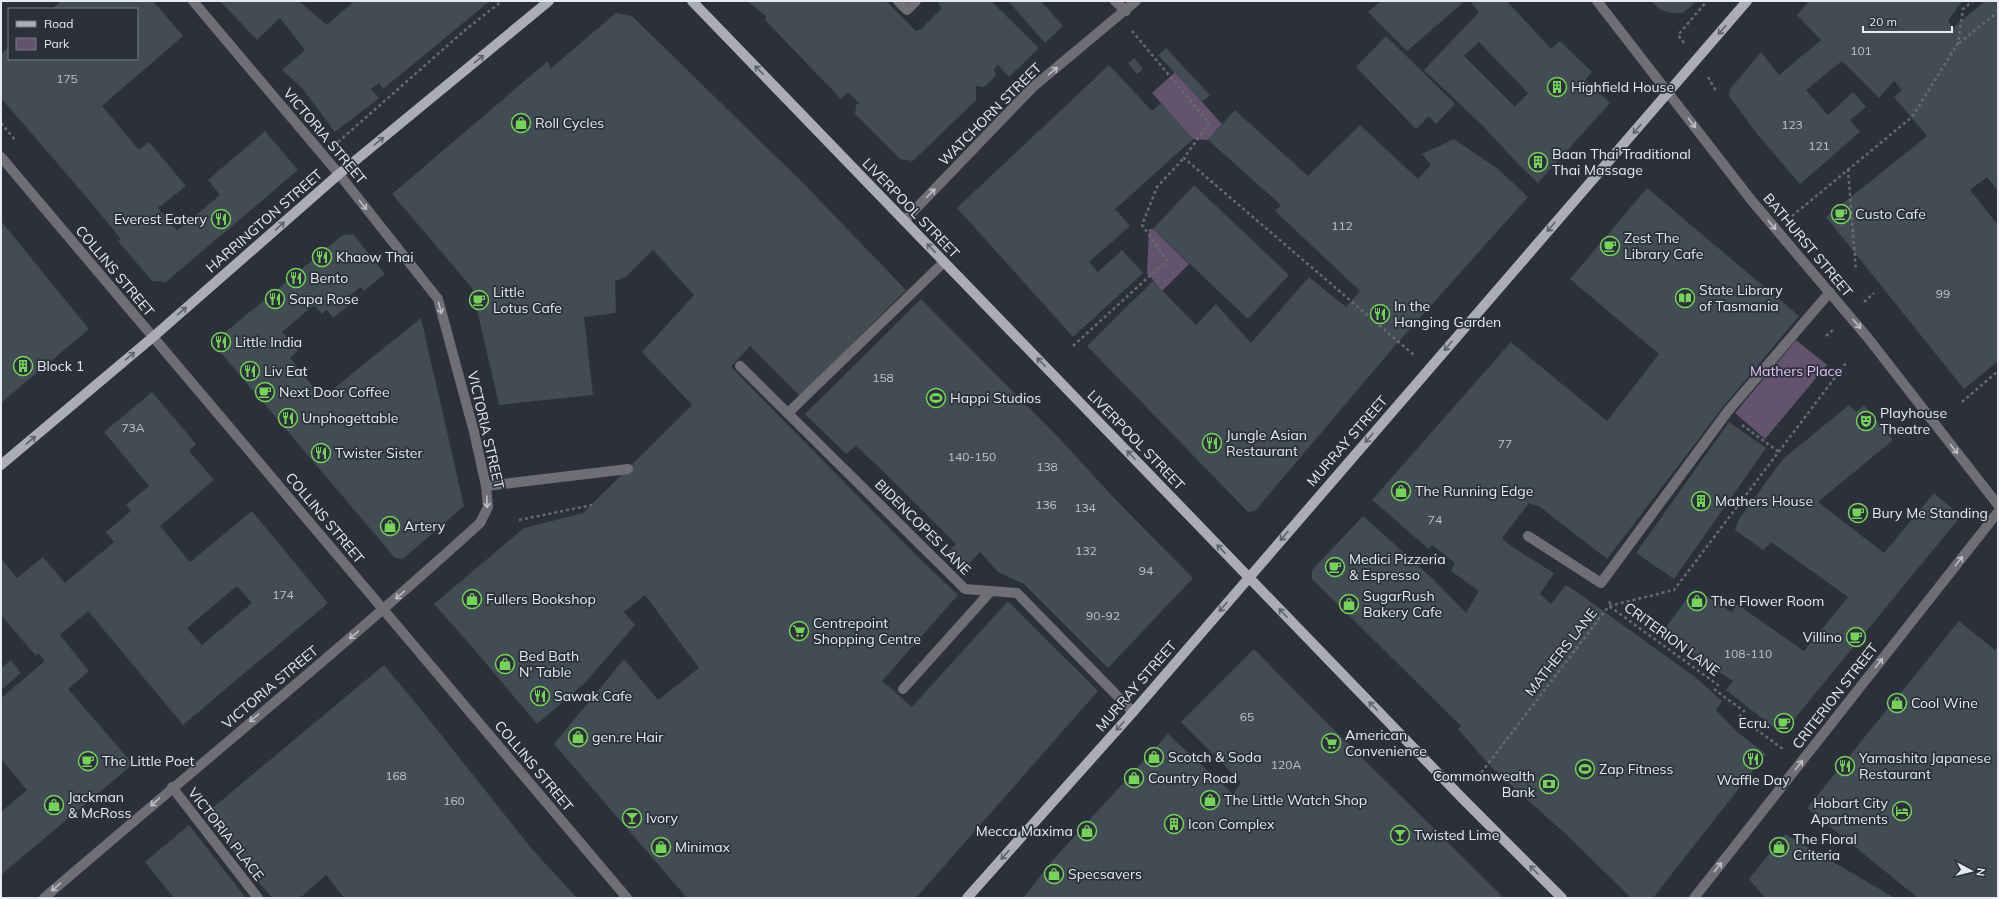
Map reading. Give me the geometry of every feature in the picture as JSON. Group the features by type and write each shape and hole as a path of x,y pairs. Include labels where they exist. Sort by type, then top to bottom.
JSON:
{"main road":[{"name":"HARRINGTON STREET","path":"1,465 153,337 339,174 549,1"},
{"name":"LIVERPOOL STREET","path":"692,1 1462,798 1562,898"},
{"name":"MURRAY STREET","path":"967,898 1133,712 1428,368 1748,1"}],"street":[{"name":"VICTORIA STREET","path":"44,898 172,787 384,610 480,523 488,507 486,486 474,432 438,299 339,174 193,1"},
{"path":"898,1 907,10 916,1"},
{"path":"1115,1 1126,11"},
{"name":"WATCHORN STREET","path":"904,221 1033,88 1136,1"},
{"name":"BATHURST STREET","path":"1597,1 1776,230 1868,338 1998,505"},
{"name":"COLLINS STREET","path":"1,157 627,898"},
{"path":"788,413 944,262"},
{"path":"1528,536 1601,583 1726,414 1830,292"},
{"name":"BIDENCOPES LANE","path":"740,366 965,589 1017,593 1133,712"},
{"path":"486,486 628,469"},
{"name":"CRITERION STREET","path":"1694,898 1998,512"},
{"path":"903,689 991,591"},
{"name":"VICTORIA PLACE","path":"172,787 258,898"}],"path":[{"path":"323,156 464,31 502,1"},
{"path":"1678,35 1707,1"},
{"path":"1958,43 1963,10 1973,1"},
{"path":"1776,230 1848,168 1912,117 1958,43 1998,12"},
{"path":"1073,346 1167,260 1142,225 1157,187 1184,158 1209,123 1131,30"},
{"path":"1184,158 1428,368"},
{"path":"1848,168 1856,271"},
{"name":"MATHERS LANE","path":"1462,798 1609,606 1674,590 1846,363"},
{"path":"1962,402 1998,371"},
{"path":"1726,414 1779,452"},
{"path":"519,520 592,505"},
{"name":"CRITERION LANE","path":"1609,606 1718,685 1715,690 1744,711 1740,717 1783,749"}],"green space":[{"path":"1175,72 1222,124 1208,140 1193,139 1152,93"},
{"path":"1149,229 1153,229 1189,264 1162,291 1147,273"},
{"name":"Mathers Place","path":"1796,340 1827,365 1765,439 1735,413"}],"building":[{"path":"61,1 153,1 183,36 102,106 139,150 149,142 186,186 158,208 177,231 220,195 208,180 265,131 298,170 166,282 152,281 118,241 121,239 88,199 1,98 1,54 8,48 8,60 138,60 138,8 53,8"},
{"path":"220,1 299,1 327,25 354,1 490,1 383,89 379,83 371,89 379,98 335,132 302,88 282,70 305,50 280,18 257,40"},
{"path":"747,1 886,1 916,31 921,29 942,8 938,4 941,1 991,1 1039,48 1009,77 998,65 994,69 996,76 984,87 976,86 976,100 913,161 900,159 855,114 856,105 859,103 848,92 841,99 765,20 766,16"},
{"path":"1008,1 1041,1 1063,26 1045,43"},
{"path":"1381,1 1465,1 1407,51 1368,12"},
{"name":"Highfield House","path":"1470,1 1507,1 1551,49 1560,41 1592,72 1585,80 1610,103 1538,183 1517,163 1483,126 1424,70 1479,12","holes":["1479,42 1528,93 1515,107 1464,56"]},
{"path":"1650,1 1697,1 1683,13 1671,13 1661,10"},
{"path":"1809,1 1962,1 1948,21 1953,28 1985,1 1998,1 1998,191 1987,177 1970,190 1998,225 1998,361 1964,389 1826,217 1927,136 1894,97 1902,90 1894,81 1879,98 1842,61 1806,90 1828,115 1853,92 1866,107 1850,120 1860,132 1800,184 1757,134 1729,96 1730,89 1761,52 1779,75 1821,40 1797,15"},
{"path":"616,13 632,16 803,183 906,290 800,396 750,346 731,367 918,557 958,595 882,681 912,707 1008,601 1098,691 916,898 687,898 554,744 624,659 658,700 699,668 645,595 624,612 635,625 585,683 537,724 434,604 524,528 583,513 692,405 642,352 694,295 653,250 626,277 615,281 616,313 584,317 593,395 499,405 472,288 392,194 548,61 550,69"},
{"path":"1386,36 1455,104 1436,124 1429,116 1416,129 1356,67"},
{"path":"1166,48 1210,95 1202,102 1158,55"},
{"path":"1134,58 1143,69 1137,74 1128,63"},
{"path":"1109,65 1152,111 1161,103 1193,139 1111,213 1116,210 1130,226 1089,262 1098,272 1122,250 1143,273 1073,337 957,208"},
{"path":"1235,110 1308,176 1360,125 1418,179 1431,165 1422,154 1454,139 1498,169 1528,197 1393,348 1255,511 1248,512 1087,346 1153,281 1196,325 1216,304 1251,343 1309,277 1346,307 1360,291 1275,211 1281,205 1208,140"},
{"path":"1194,185 1289,275 1248,319 1153,229"},
{"path":"1647,188 1799,316 1723,407 1607,559 1540,507 1529,503 1502,538 1511,546 1554,573 1540,594 1551,604 1566,585 1577,592 1695,677 1722,701 1716,710 1737,732 1766,754 1653,898 1631,898 1569,837 1493,769 1458,729 1461,726 1312,579 1312,570 1363,516 1434,580 1466,613 1479,591 1451,571 1455,563 1432,545 1429,549 1372,500 1511,342 1607,421 1659,354 1570,279"},
{"name":"Block 1","path":"1,221 89,329 1,403"},
{"path":"353,234 385,274 364,291 361,287 343,301 348,306 333,318 327,310 322,314 314,305 282,332 298,351 290,358 322,398 421,318 464,506 403,559 395,558 216,347 217,339 343,235"},
{"path":"921,299 1059,438 1115,499 1193,578 1108,668 1024,584 998,572 980,552 963,570 946,554 956,544 886,474 856,446 846,454 805,414"},
{"path":"152,392 196,444 189,451 214,480 160,526 190,562 252,511 328,603 183,725 88,611 60,635 89,671 68,689 133,764 1,875 1,812 27,790 1,759 1,698 45,661 38,653 36,656 1,615 1,558 17,578 43,557 65,583 114,542 106,532 131,511 126,505 149,486 104,432","holes":["237,586 252,603 202,645 187,628"]},
{"path":"1849,405 1856,412 1864,405 1893,440 1818,502 1884,553 1934,493 1961,516 1782,734 1726,690 1733,681 1705,663 1664,630 1694,589 1732,612 1737,604 1804,651 1848,597 1771,542 1763,550 1735,530 1739,519 1783,459"},
{"name":"Mathers House","path":"1729,422 1766,448 1674,579 1636,553"},
{"name":"Hobart City Apartments","path":"1959,621 1995,650 1998,646 1998,896 1996,898 1918,898 1807,808"},
{"path":"1254,649 1504,898 1023,898 1052,861 1168,734 1233,794 1241,782 1181,722"},
{"path":"11,660 21,673 1,690 1,668"},
{"path":"384,665 531,848 577,898 344,898 326,875 300,898 272,898 243,863 204,815"},
{"path":"189,825 246,898 174,898 145,862"},
{"path":"1785,834 1895,898 1765,898 1749,879"}],"place":[{"name":"Highfield House","path":"1557,87"},
{"name":"Roll Cycles","path":"521,123"},
{"name":"Baan Thai Traditional Thai Massage","path":"1538,162"},
{"name":"Custo Cafe","path":"1841,214"},
{"name":"Everest Eatery","path":"221,219"},
{"name":"Zest The Library Cafe","path":"1610,246"},
{"name":"Khaow Thai","path":"322,257"},
{"name":"Bento","path":"296,278"},
{"name":"State Library of Tasmania","path":"1685,298"},
{"name":"Sapa Rose","path":"275,299"},
{"name":"Little Lotus Cafe","path":"479,300"},
{"name":"In the Hanging Garden","path":"1380,314"},
{"name":"Little India","path":"221,342"},
{"name":"Block 1","path":"23,366"},
{"name":"Liv Eat","path":"250,371"},
{"name":"Next Door Coffee","path":"265,392"},
{"name":"Happi Studios","path":"936,398"},
{"name":"Unphogettable","path":"288,418"},
{"name":"Playhouse Theatre","path":"1866,421"},
{"name":"Jungle Asian Restaurant","path":"1212,443"},
{"name":"Twister Sister","path":"321,453"},
{"name":"The Running Edge","path":"1401,491"},
{"name":"Mathers House","path":"1701,501"},
{"name":"Bury Me Standing","path":"1858,513"},
{"name":"Artery","path":"390,526"},
{"name":"Medici Pizzeria & Espresso","path":"1335,567"},
{"name":"Fullers Bookshop","path":"472,599"},
{"name":"The Flower Room","path":"1697,601"},
{"name":"SugarRush Bakery Cafe","path":"1349,604"},
{"name":"Centrepoint Shopping Centre","path":"799,631"},
{"name":"Villino","path":"1856,637"},
{"name":"Bed Bath N' Table","path":"505,664"},
{"name":"Sawak Cafe","path":"540,696"},
{"name":"Cool Wine","path":"1897,703"},
{"name":"Ecru.","path":"1784,723"},
{"name":"gen.re Hair","path":"578,737"},
{"name":"American Convenience","path":"1331,743"},
{"name":"Scotch & Soda","path":"1154,757"},
{"name":"Waffle Day","path":"1753,759"},
{"name":"The Little Poet","path":"88,761"},
{"name":"Yamashita Japanese Restaurant","path":"1845,766"},
{"name":"Zap Fitness","path":"1585,769"},
{"name":"Country Road","path":"1134,778"},
{"name":"Commonwealth Bank","path":"1549,784"},
{"name":"The Little Watch Shop","path":"1210,800"},
{"name":"Jackman & McRoss","path":"54,805"},
{"name":"Hobart City Apartments","path":"1902,811"},
{"name":"Ivory","path":"632,818"},
{"name":"Icon Complex","path":"1174,824"},
{"name":"Mecca Maxima","path":"1087,831"},
{"name":"Twisted Lime","path":"1400,835"},
{"name":"Minimax","path":"661,847"},
{"name":"The Floral Criteria","path":"1779,847"},
{"name":"Specsavers","path":"1054,874"}]}
